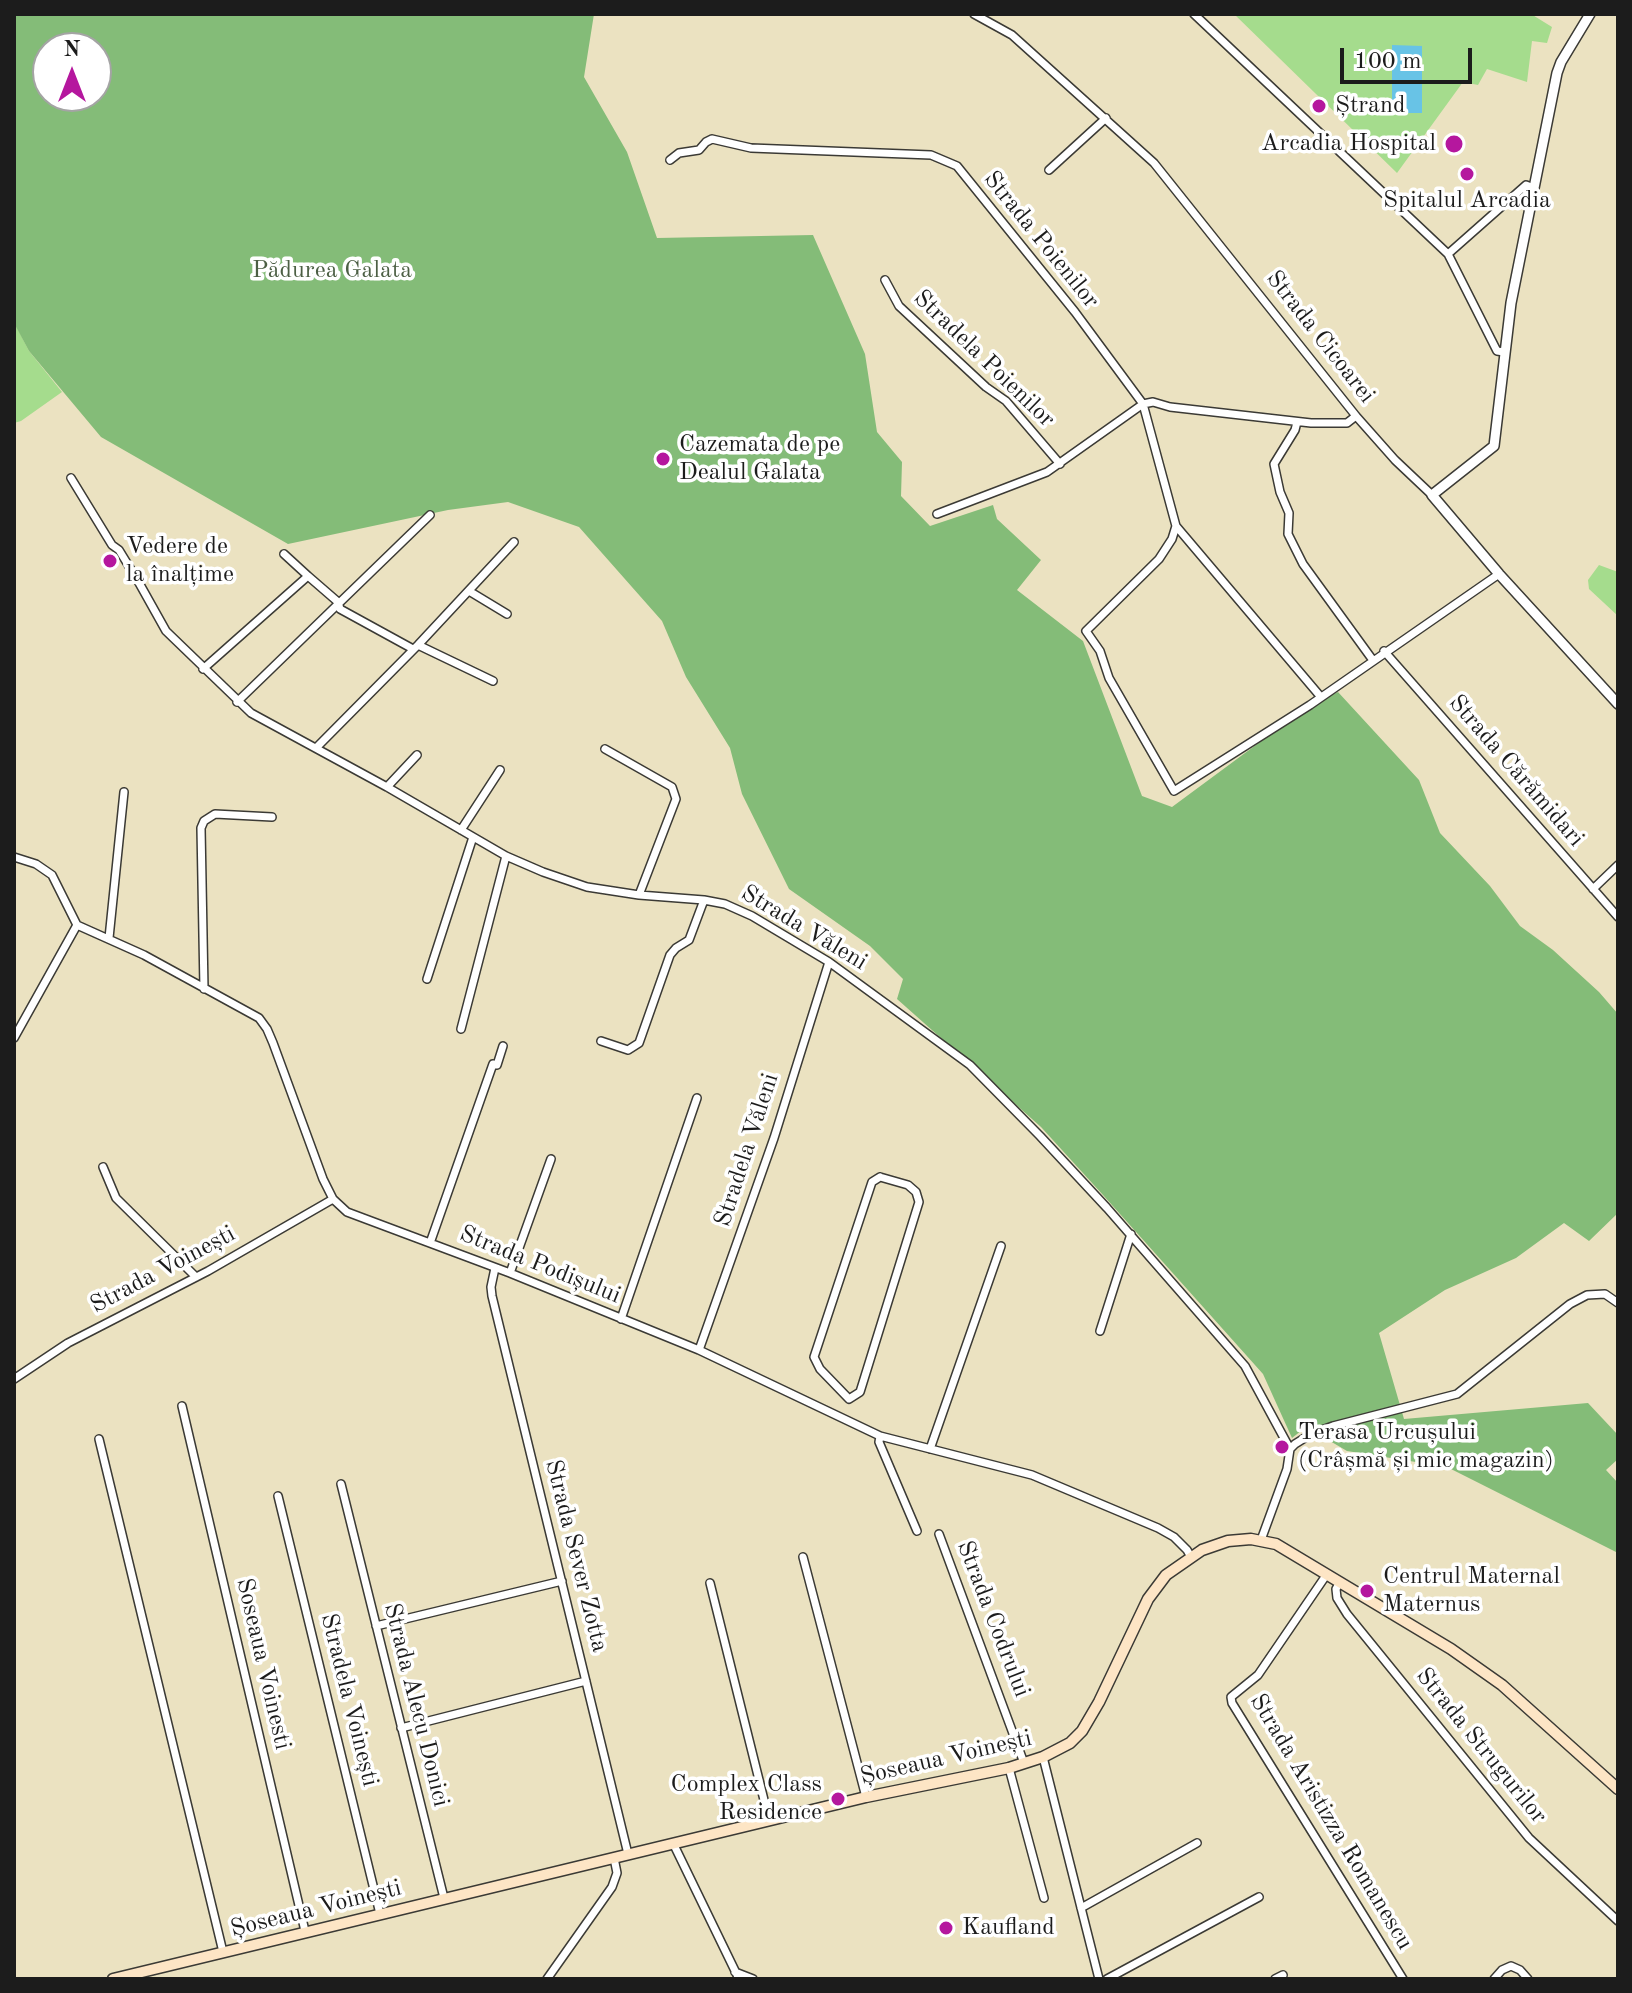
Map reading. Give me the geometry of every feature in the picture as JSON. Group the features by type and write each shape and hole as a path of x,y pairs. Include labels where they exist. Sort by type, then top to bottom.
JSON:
{"main road":[{"name":"Șoseaua Voinești","path":"113,1979 866,1797 1009,1768 1043,1757 1070,1743 1082,1731 1148,1599 1166,1575 1191,1557 1228,1541 1261,1540 1276,1544 1451,1649 1502,1685 1618,1789"}],"street":[{"name":"Strada Cicoarei","path":"974,14 1012,35 1154,163 1356,416 1432,495 1499,574 1618,704"},
{"path":"1194,14 1448,254 1497,351 1504,352"},
{"path":"1432,495 1494,446 1511,303 1557,73 1590,14"},
{"path":"1049,170 1106,118"},
{"name":"Strada Poienilor","path":"670,160 679,153 699,150 712,139 751,148 931,155 957,166 1075,312 1143,404"},
{"path":"1448,254 1526,185 1534,188"},
{"name":"Stradela Poienilor","path":"885,280 899,306 986,387 1006,401 1060,464"},
{"path":"1320,696 1176,526 1143,404 1153,402 1297,422 1347,423 1356,416"},
{"name":"Stradela Poienilor","path":"937,514 1047,472 1143,404"},
{"path":"1297,422 1274,464 1280,492 1289,513 1288,534 1303,564 1372,659"},
{"name":"Strada Văleni","path":"71,478 112,545 119,550 166,631 251,713 506,856 587,887 704,900 725,904 752,916 829,962 970,1065 1131,1234 1245,1366 1290,1449"},
{"path":"237,702 430,515"},
{"path":"1176,526 1159,559 1086,631 1100,651 1109,678 1172,788 1178,790 1499,574"},
{"path":"316,748 514,542"},
{"path":"284,554 340,609 415,647 493,681"},
{"path":"203,669 308,576"},
{"path":"469,591 507,614"},
{"name":"Strada Cărămidari","path":"1384,651 1618,917"},
{"path":"605,749 672,787 676,799 639,895"},
{"path":"387,787 417,755"},
{"path":"461,830 500,770"},
{"path":"109,938 124,792"},
{"path":"204,989 201,828 204,821 215,814 272,817"},
{"path":"427,979 473,837"},
{"path":"461,1029 506,856"},
{"path":"14,857 36,864 52,875 77,925 109,938 259,1018 267,1029 333,1199"},
{"path":"1593,889 1618,865"},
{"path":"601,1041 628,1050 639,1043 670,955 689,940 704,900"},
{"path":"14,1038 77,925"},
{"name":"Stradela Văleni","path":"699,1350 774,1138 829,962"},
{"path":"898,1023 904,1016"},
{"path":"430,1243 493,1064 497,1065 503,1046"},
{"path":"621,1319 697,1098"},
{"path":"510,1273 551,1159"},
{"path":"103,1167 116,1198 196,1277"},
{"path":"843,1419 849,1399 860,1392 919,1202 916,1192 908,1185 887,1177 872,1182 814,1357 820,1369 849,1399"},
{"name":"Strada Podișului","path":"333,1199 347,1212 510,1273 699,1350 880,1436 1015,1468 1032,1475 1158,1528 1174,1537 1191,1557"},
{"name":"Strada Voinești","path":"14,1379 68,1343 196,1277 333,1199"},
{"path":"1100,1331 1131,1234"},
{"path":"930,1449 1001,1246"},
{"name":"Strada Sever Zotta","path":"495,1268 492,1296 628,1854"},
{"path":"1261,1540 1287,1469 1290,1449 1311,1434 1457,1394 1570,1304 1587,1295 1605,1294 1618,1303"},
{"name":"Soseaua Voinesti","path":"182,1406 305,1931"},
{"path":"880,1436 879,1442 917,1531"},
{"path":"99,1439 223,1952"},
{"name":"Strada Alecu Donici","path":"341,1484 444,1898"},
{"name":"Stradela Voinești","path":"278,1496 380,1914"},
{"name":"Strada Codrului","path":"939,1534 1024,1763"},
{"path":"803,1557 866,1797"},
{"name":"Strada Aristizza Romanescu","path":"1327,1574 1258,1675 1231,1697 1232,1703 1403,1979"},
{"path":"376,1626 562,1581"},
{"name":"Strada Strugurilor","path":"1340,1582 1336,1589 1337,1598 1347,1614 1529,1838 1618,1921"},
{"path":"710,1583 769,1820"},
{"path":"401,1728 586,1681"},
{"path":"1043,1757 1099,1979"},
{"path":"1009,1768 1044,1898"},
{"path":"673,1843 737,1975 753,1979"},
{"path":"1081,1908 1197,1843"},
{"path":"547,1979 612,1887 617,1873 614,1858"},
{"path":"1107,1979 1259,1897"},
{"path":"1494,1979 1511,1966 1528,1979"}],"green space":[{"name":"Pădurea Galata","path":"14,14 594,14 584,77 627,152 657,238 813,235 865,354 877,432 902,462 901,496 930,526 993,505 997,519 1041,560 1017,590 1083,641 1142,796 1172,807 1310,705 1338,692 1419,780 1440,833 1490,886 1520,926 1553,950 1618,1014 1618,1213 1589,1241 1564,1223 1516,1258 1445,1290 1379,1333 1404,1419 1588,1403 1618,1435 1618,1459 1606,1470 1618,1483 1618,1553 1447,1467 1347,1451 1306,1427 1292,1438 1263,1374 1041,1127 897,999 903,979 870,946 789,889 742,794 730,748 686,677 662,621 579,527 508,502 448,510 288,544 101,437 29,351 14,323"},
{"path":"1234,14 1531,14 1552,27 1547,43 1532,41 1527,82 1487,69 1478,85 1463,82 1397,173"},
{"path":"14,322 29,351 62,392 14,423"},
{"path":"1599,565 1618,572 1618,616 1589,589 1588,580"}],"water":[{"path":"1392,45 1422,46 1422,113 1392,113"}],"place":[{"name":"Ștrand","path":"1319,106"},
{"name":"Arcadia Hospital","path":"1454,144"},
{"name":"Spitalul Arcadia","path":"1467,174"},
{"name":"Cazemata de pe Dealul Galata","path":"663,459"},
{"name":"Vedere de la înalțime","path":"110,561"},
{"name":"Terasa Urcușului (Crâșmă și mic magazin)","path":"1282,1447"},
{"name":"Centrul Maternal Maternus","path":"1367,1591"},
{"name":"Complex Class Residence","path":"838,1799"},
{"name":"Kaufland","path":"946,1928"}]}
